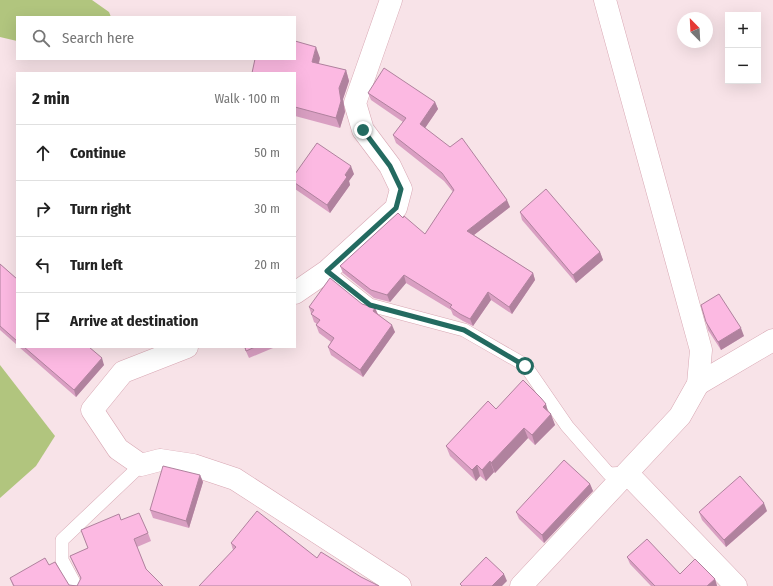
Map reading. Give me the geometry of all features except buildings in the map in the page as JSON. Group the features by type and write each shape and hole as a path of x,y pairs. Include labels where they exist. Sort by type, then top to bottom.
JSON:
{"street":[{"path":"296,292 327,271 396,208 401,189 390,166 363,130 355,103 391,0"},
{"path":"521,586 680,416 698,384 702,350 603,1"},
{"path":"698,384 773,340"},
{"path":"184,348 123,372 92,410 118,448 141,465 160,460 194,465 235,479 400,586"},
{"path":"627,473 736,586"}],"lane":[{"path":"327,271 370,305 464,330 525,366 567,426 609,474 627,473"},
{"path":"76,586 62,560 62,540 141,465"}],"green space":[{"path":"0,0 92,0 109,12 111,16 16,16 16,41 0,37"},
{"path":"0,365 55,436 36,466 0,498"}],"route":[{"path":"363,130 390,166 401,189 396,208 327,271 370,305 464,330 525,366"}]}
